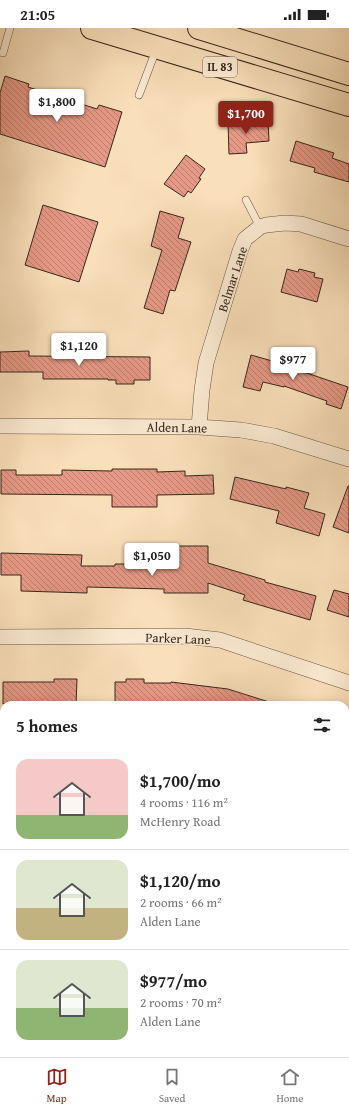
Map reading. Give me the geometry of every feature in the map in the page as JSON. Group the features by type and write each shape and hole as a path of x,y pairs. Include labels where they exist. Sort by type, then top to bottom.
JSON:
{"main road":[{"name":"IL 83","path":"92,28 349,105"},
{"name":"IL 83","path":"199,28 349,74"}],"street":[{"name":"Belmar Lane","path":"199,427 206,363 245,239 260,227 285,223 301,224 349,239"},
{"name":"Alden Lane","path":"0,426 199,427 241,430 274,436 349,459"},
{"name":"Parker Lane","path":"0,637 185,636 220,640 349,683"}],"lane":[{"path":"2,53 10,28"},
{"path":"139,95 157,48"},
{"path":"246,200 260,227"}],"building":[{"path":"5,76 29,84 28,87 97,109 99,105 122,112 105,167 0,134 0,93"},
{"path":"268,121 269,141 246,143 247,153 229,154 228,123"},
{"path":"296,141 334,153 332,158 349,164 349,182 314,172 315,168 290,161"},
{"path":"186,155 205,169 199,178 201,179 191,193 188,191 184,197 164,184"},
{"path":"43,205 98,222 79,282 25,265"},
{"path":"160,211 184,218 178,238 191,242 175,291 170,290 163,314 144,308 162,250 151,246"},
{"path":"287,269 298,272 299,269 315,273 314,277 323,279 317,302 281,292"},
{"path":"29,351 29,356 150,357 150,380 134,380 134,384 116,384 116,380 108,379 43,379 43,372 0,372 0,352"},
{"path":"251,355 290,366 289,367 348,387 341,409 326,404 327,401 284,386 263,382 260,391 243,387"},
{"path":"112,469 157,469 157,472 185,471 185,476 213,475 214,494 157,495 157,507 112,507 112,495 1,494 1,470 16,470 16,475 62,475 62,470 112,471"},
{"path":"235,477 309,493 304,508 325,514 319,536 276,523 279,511 230,499"},
{"path":"349,486 349,533 333,527"},
{"path":"175,546 208,546 208,563 265,580 265,582 316,596 310,620 243,600 245,595 208,583 208,593 164,593 164,589 87,587 87,593 21,591 21,575 1,575 1,553 82,555 81,566 115,566 115,564 138,564 138,547 175,548"},
{"path":"334,590 349,594 349,617 327,610"},
{"path":"54,679 77,679 76,701 3,701 3,682 54,682"},
{"path":"126,679 144,679 144,683 171,682 228,689 266,701 115,701 115,682 126,682"}]}
